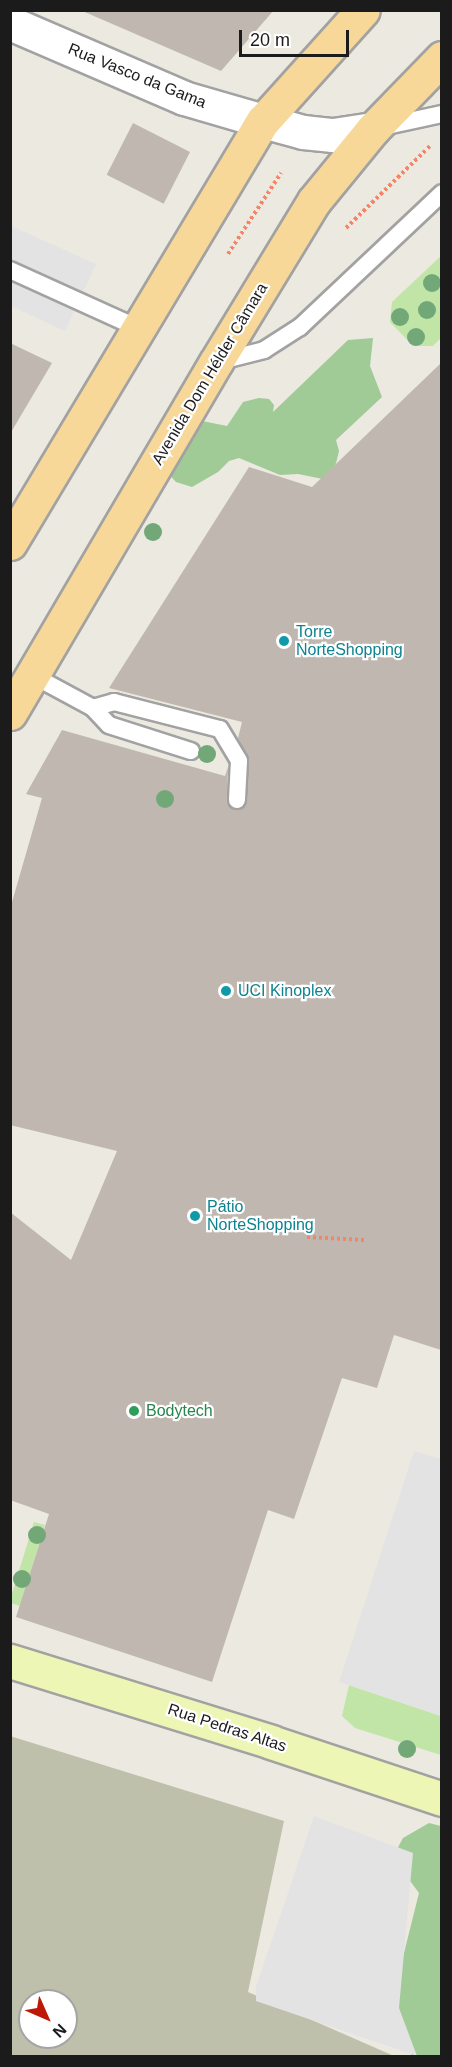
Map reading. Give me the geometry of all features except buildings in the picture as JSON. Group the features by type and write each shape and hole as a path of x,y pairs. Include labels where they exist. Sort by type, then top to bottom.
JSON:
{"main road":[{"path":"10,543 263,121 363,10"},
{"name":"Avenida Dom Hélder Câmara","path":"10,713 216,362 314,201 373,129 441,58"},
{"name":"Rua Pedras Altas","path":"10,1661 249,1735 441,1799"}],"street":[{"name":"Rua Vasco da Gama","path":"10,23 184,98 303,132 333,135 373,129"}],"lane":[{"path":"373,129 441,114"},
{"path":"216,362 264,350 300,327 441,193"},
{"path":"10,270 140,329"},
{"path":"32,675 93,708 109,725 190,751"},
{"path":"93,708 114,702 220,729 239,761 237,800"}],"path":[{"path":"346,228 434,142"},
{"path":"307,1237 364,1240"}],"shaded area":[{"path":"11,226 96,264 65,331 11,306"},
{"path":"414,1451 441,1459 441,1716 339,1682"},
{"path":"10,1736 284,1821 248,1992 394,2056 11,2056"},
{"path":"314,1816 413,1853 399,2008 417,2056 256,2001 256,1987"}],"green space":[{"path":"441,256 441,338 433,346 413,346 390,322 392,302"},
{"path":"373,338 370,366 382,397 336,440 339,451 331,474 323,479 298,474 280,475 239,458 229,461 218,472 192,487 176,482 164,469 187,418 227,426 243,402 259,398 269,399 274,405 273,412 348,340"},
{"path":"34,1522 45,1525 20,1606 11,1603 11,1597"},
{"path":"349,1685 441,1716 441,1755 355,1728 342,1716"},
{"path":"429,1823 441,1826 441,2056 412,2056 394,2012 398,1977 419,1893 402,1870 395,1853 403,1838"}],"place":[{"name":"Torre NorteShopping","path":"284,641"},
{"name":"UCI Kinoplex","path":"226,991"},
{"name":"Pátio NorteShopping","path":"195,1216"},
{"name":"Bodytech","path":"134,1411"}]}
